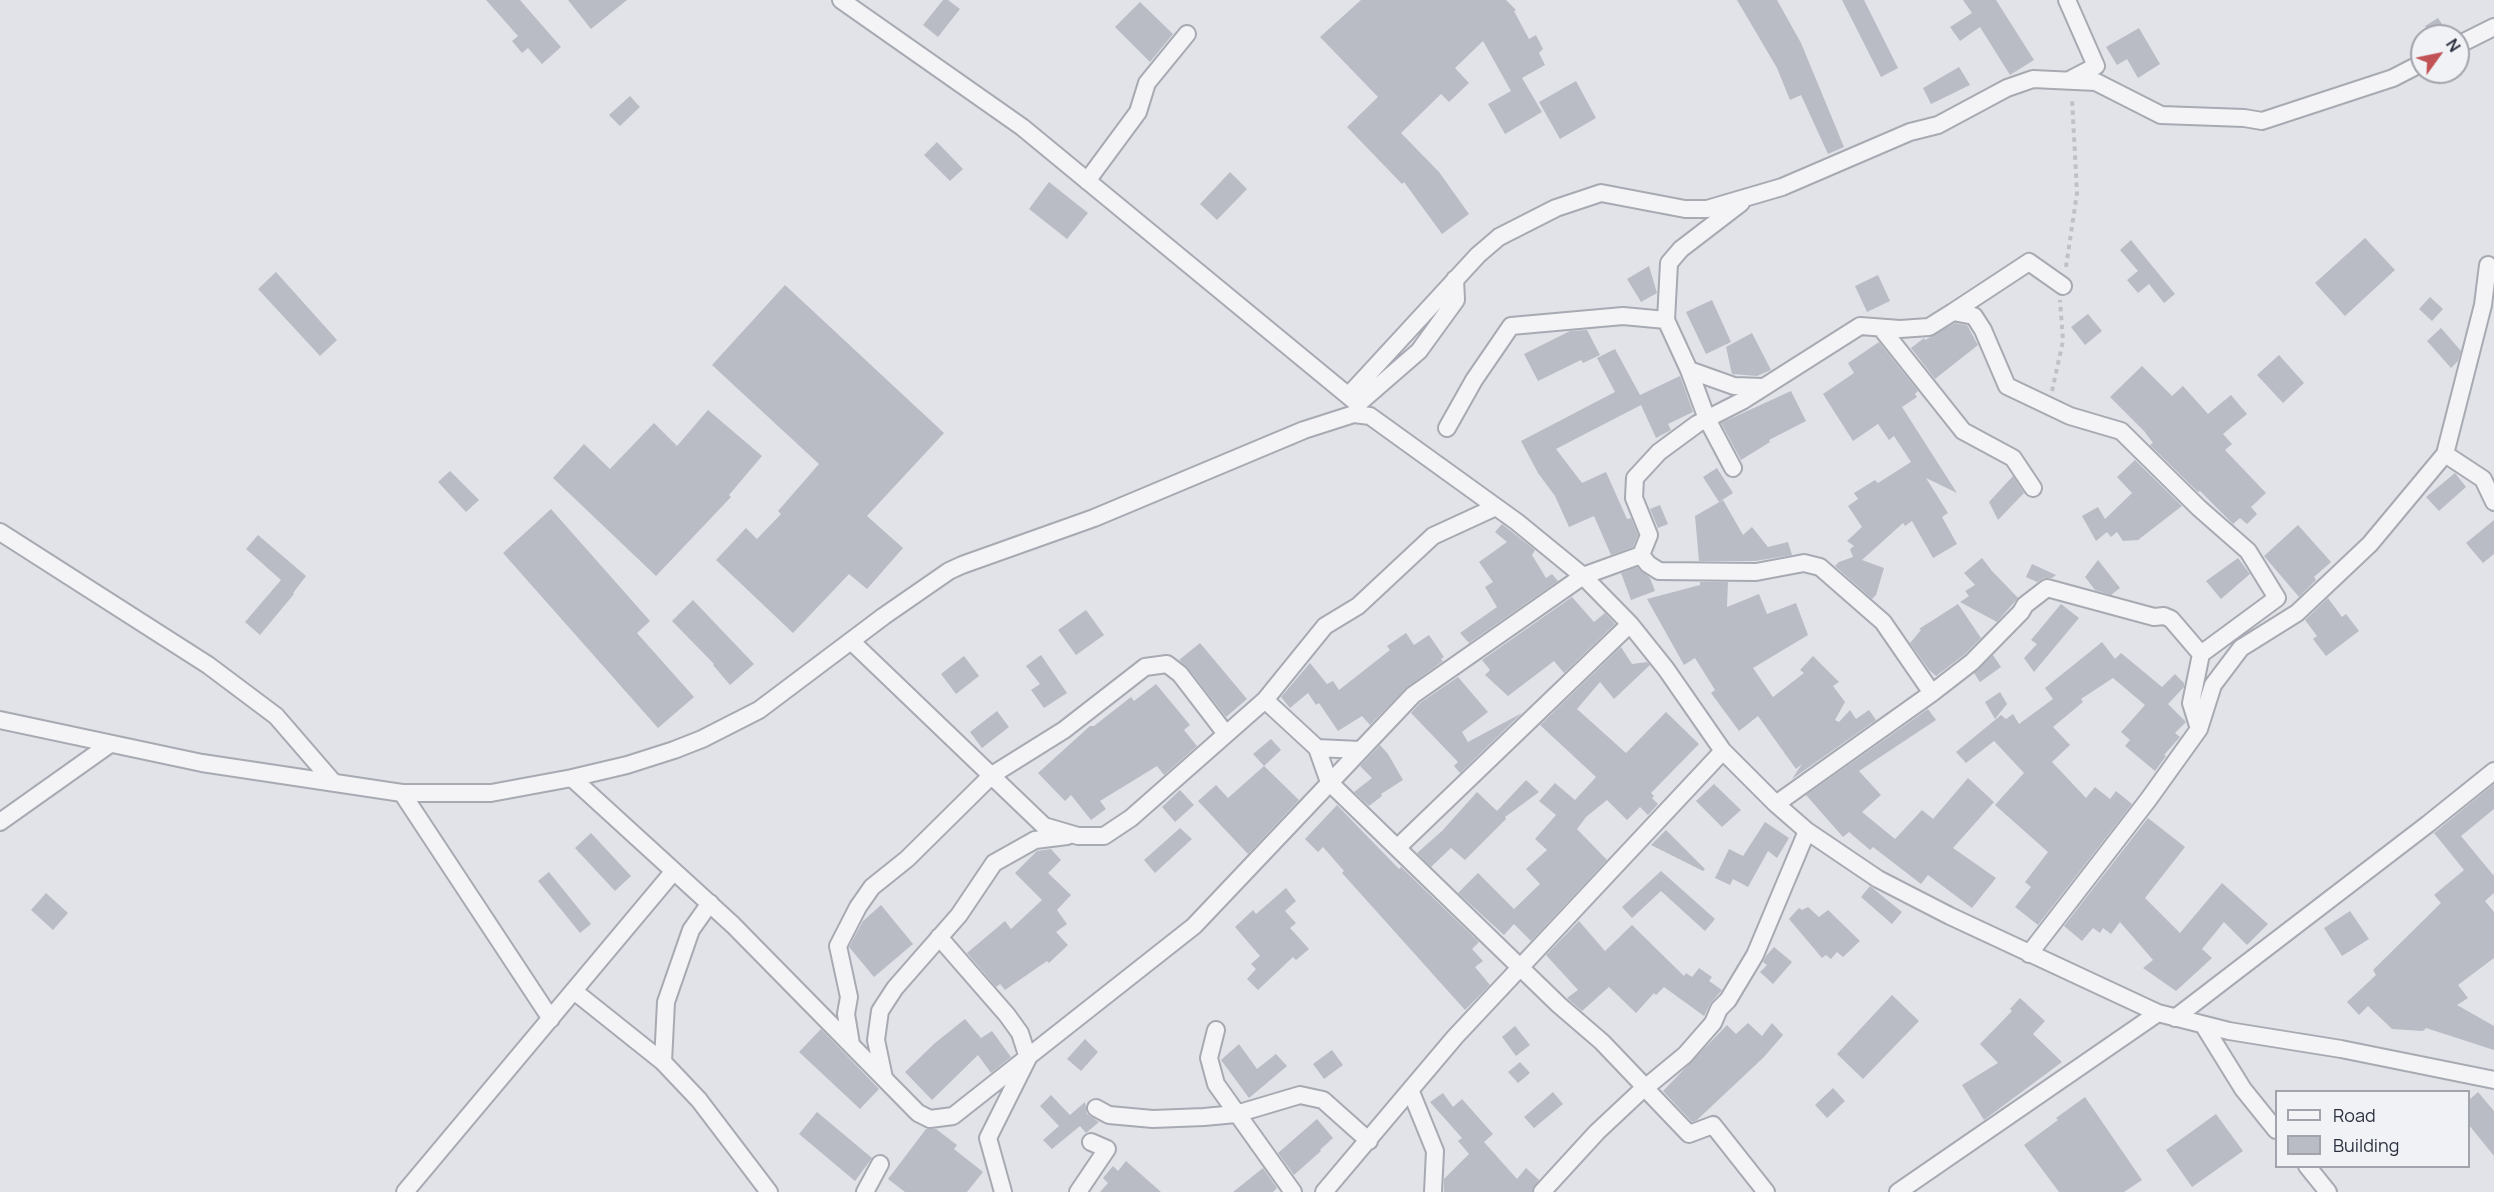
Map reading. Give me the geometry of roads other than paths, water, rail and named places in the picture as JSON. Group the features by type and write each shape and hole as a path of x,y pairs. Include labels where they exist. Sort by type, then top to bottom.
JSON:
{"street":[{"path":"841,0 1022,127 1354,399 1370,416 1496,507 1583,576 1630,624 1666,669 1723,751 1776,804 1807,831 1878,879 2029,954 2158,1013 2204,1026 2341,1049 2494,1080"},
{"path":"2067,0 2096,66 2071,79"},
{"path":"2470,39 2494,27"},
{"path":"1087,181 1138,112 1147,83 1187,34"},
{"path":"1354,399 1455,279 1499,237 1556,208 1601,193 1686,209 1707,209 1782,187 1910,132 1938,126 2007,88 2033,79 2071,79 2096,82 2161,115 2244,118 2262,121 2393,78 2410,69"},
{"path":"1733,468 1707,419 1689,370 1666,320 1669,263 1681,249 1749,197"},
{"path":"1641,555 1648,535 1634,498 1635,478 1659,452 1707,419 1860,326 1900,329 1929,327 2029,262 2063,286"},
{"path":"2029,954 2148,800 2199,729 2213,685 2241,648 2297,613 2370,544 2445,454 2483,305 2488,266"},
{"path":"1354,399 1419,351 1456,300 1455,279"},
{"path":"1953,312 1974,316 1983,330 2007,386 2070,416 2121,431 2199,508 2248,551 2277,598 2201,654 2191,703 2199,729"},
{"path":"1448,428 1474,381 1511,326 1623,316 1666,320"},
{"path":"1881,328 1963,431 2013,458 2033,488"},
{"path":"1689,370 1734,386 1763,387"},
{"path":"0,720 202,763 402,793 491,793 572,778 627,765 702,739 759,710 949,571 962,565 1094,518 1304,430 1354,414 1370,416"},
{"path":"2445,454 2483,479 2494,502"},
{"path":"884,1078 876,1040 880,1011 906,974 959,915 994,863 1035,840 1074,835 1104,836 1131,818 1264,700 1325,626 1358,606 1433,536 1496,507"},
{"path":"0,532 225,678 276,716 334,783"},
{"path":"572,778 710,903 918,1113 930,1119 941,1119 953,1116 1194,926 1413,694 1583,576 1641,555"},
{"path":"1641,555 1659,572 1756,572 1804,563 1820,567 1883,622 1932,693"},
{"path":"1776,804 1972,662 2021,612 2025,605 2047,588 2154,617 2163,616 2171,619 2201,654"},
{"path":"1396,848 1630,624"},
{"path":"851,641 1044,826 1074,835"},
{"path":"851,1044 846,1014 849,997 838,946 858,907 872,887 907,858 992,775 1064,730 1145,667 1167,664 1180,674 1226,734"},
{"path":"1264,700 1317,748 1329,782 1558,1005 1602,1042 1645,1087 1597,1132 1542,1192"},
{"path":"0,822 110,744"},
{"path":"1317,748 1360,750"},
{"path":"1324,1192 1411,1092 1455,1037 1723,751"},
{"path":"2175,1018 2494,771"},
{"path":"402,793 550,1019"},
{"path":"1766,1192 1713,1125 1689,1134 1645,1088 1685,1056 1713,1023 1719,1009 1728,1000 1755,955 1807,831"},
{"path":"405,1192 674,871"},
{"path":"663,1062 666,1002 691,930 710,903"},
{"path":"939,937 1007,1015 1020,1033 1028,1058 988,1138 1003,1192"},
{"path":"574,991 663,1062 699,1100 769,1192"},
{"path":"1898,1192 2158,1013"},
{"path":"2204,1026 2243,1089 2275,1128"},
{"path":"1216,1030 1209,1059 1216,1084 1293,1192"},
{"path":"1411,1092 1435,1151 1433,1192"},
{"path":"1096,1108 1109,1115 1153,1119 1236,1114 1300,1095 1323,1100 1369,1141"},
{"path":"1078,1192 1107,1149 1091,1142"},
{"path":"865,1192 880,1164"},
{"path":"2308,1168 2328,1192"}]}
